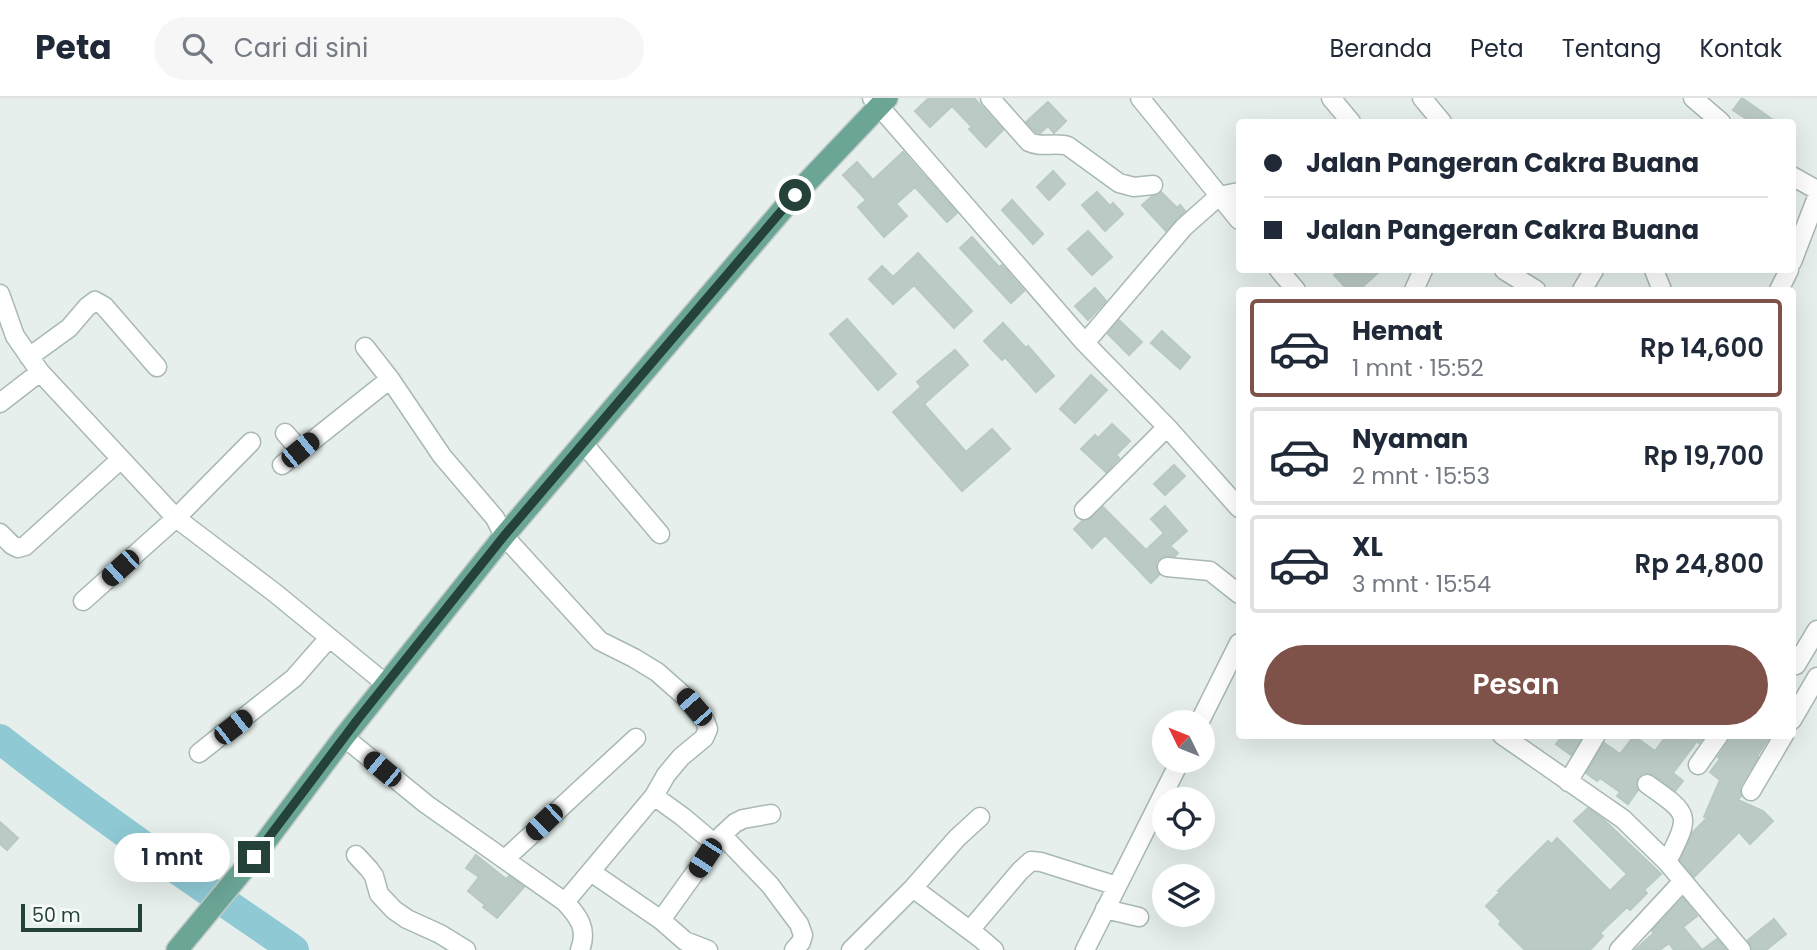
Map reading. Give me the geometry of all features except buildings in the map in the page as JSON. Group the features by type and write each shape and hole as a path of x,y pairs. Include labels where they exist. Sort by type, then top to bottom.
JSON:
{"main road":[{"path":"177,950 254,857 344,737 504,536 795,195 880,101"}],"street":[{"path":"990,98 1025,139 1034,145 1060,143 1119,183 1134,187 1153,185"},
{"path":"1140,98 1236,216"},
{"path":"1331,98 1344,119"},
{"path":"1422,98 1440,119"},
{"path":"1693,98 1718,119"},
{"path":"880,101 1085,342 1167,427 1236,505"},
{"path":"1796,178 1817,190"},
{"path":"1085,342 1184,226 1219,195 1236,192"},
{"path":"1796,252 1817,197"},
{"path":"1282,273 1293,287"},
{"path":"1509,273 1530,287"},
{"path":"0,294 15,336 34,365 176,518 386,684"},
{"path":"0,403 95,301 104,306 157,367"},
{"path":"365,347 442,456 495,518 504,536 600,641 657,672 682,694 705,721 708,729 704,738 681,757 666,775 653,796 565,902"},
{"path":"282,465 390,379"},
{"path":"1084,510 1167,427"},
{"path":"285,433 300,450"},
{"path":"83,601 176,518 251,442"},
{"path":"583,443 660,534"},
{"path":"0,533 12,545 18,548 25,546 121,459"},
{"path":"1167,567 1210,571 1236,592"},
{"path":"1796,661 1817,630"},
{"path":"199,753 294,678 329,638"},
{"path":"1206,710 1236,649"},
{"path":"1796,665 1817,677 1796,713"},
{"path":"344,737 426,804 565,902 578,916 583,927 580,950"},
{"path":"505,859 636,738"},
{"path":"1508,739 1623,819 1667,862 1741,950"},
{"path":"1568,782 1594,739"},
{"path":"1698,765 1716,739"},
{"path":"1751,791 1782,739"},
{"path":"1084,950 1173,774"},
{"path":"1647,784 1673,802 1681,810 1684,819 1683,830 1667,862"},
{"path":"653,796 718,839 770,885 799,924 803,936 799,948"},
{"path":"661,920 718,839 743,818 771,814"},
{"path":"851,950 980,817"},
{"path":"356,855 374,876 379,894 394,910 466,950"},
{"path":"970,930 1031,861 1117,886"},
{"path":"591,872 661,920 685,941 708,950"},
{"path":"1619,950 1683,881"},
{"path":"913,888 994,950"},
{"path":"1105,909 1139,917"}],"waterway":[{"path":"0,739 109,821 294,950"}],"route":[{"path":"254,857 358,719 504,536 795,195"}]}
